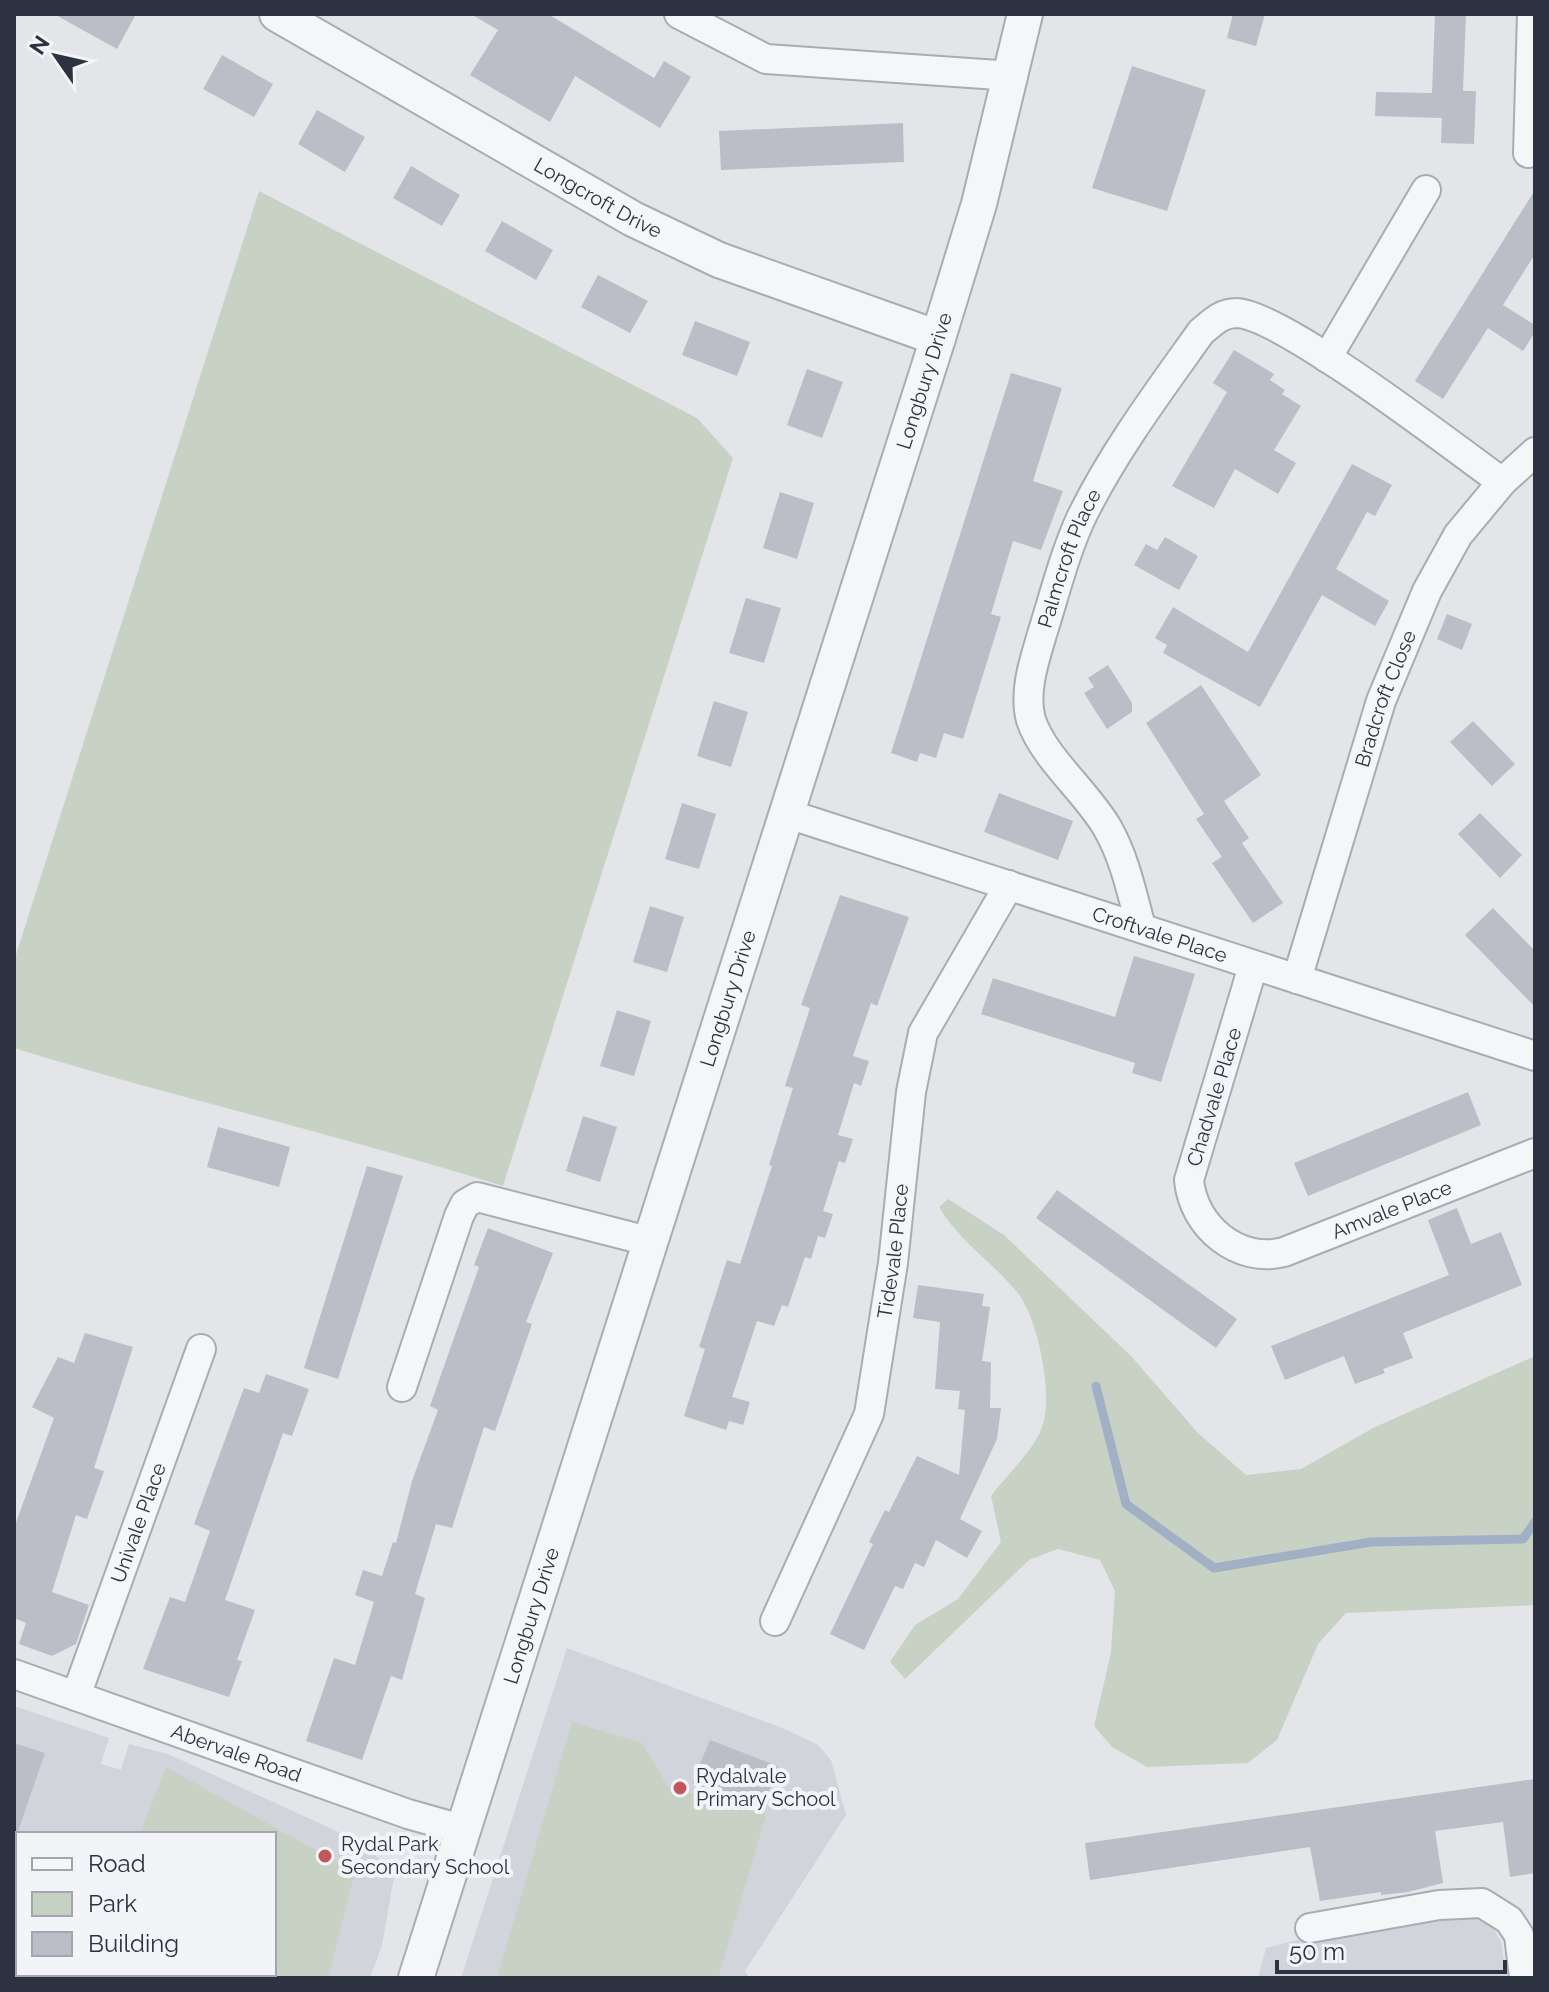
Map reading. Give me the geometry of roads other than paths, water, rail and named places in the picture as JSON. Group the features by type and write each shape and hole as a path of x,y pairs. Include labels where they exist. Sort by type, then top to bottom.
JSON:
{"street":[{"name":"Longcroft Drive","path":"277,14 633,219 719,260 938,338"},
{"path":"679,14 766,59 1013,76"},
{"name":"Longbury Drive","path":"416,1978 648,1241 938,338 1013,76 1025,14"},
{"path":"1528,153 1532,14"},
{"path":"1327,358 1426,190"},
{"name":"Palmcroft Place","path":"1141,927 1127,873 1108,829 1043,745 1031,719 1033,665 1057,584 1081,519 1103,476 1192,344 1222,314 1241,313 1268,324 1327,358 1502,482"},
{"name":"Bradcroft Close","path":"1297,979 1387,687 1427,591 1458,535 1502,482 1535,452"},
{"name":"Croftvale Place","path":"785,813 1535,1056"},
{"name":"Tidevale Place","path":"775,1621 847,1471 869,1414 893,1263 911,1092 923,1033 1009,885"},
{"name":"Chadvale Place","path":"1246,1253 1210,1229 1196,1213 1189,1180 1253,966"},
{"name":"Amvale Place","path":"1246,1253 1270,1256 1284,1252 1535,1153"},
{"path":"402,1387 465,1204 477,1197 648,1241"},
{"name":"Univale Place","path":"76,1696 201,1349"},
{"name":"Abervale Road","path":"14,1674 408,1814 461,1829"},
{"path":"1310,1928 1439,1905 1482,1903 1509,1920 1519,1935 1524,1978"}],"waterway":[{"path":"1096,1386 1126,1504 1214,1568 1371,1542 1523,1539 1535,1522"}],"place":[{"name":"Rydalvale Primary School","path":"680,1788"},
{"name":"Rydal Park Secondary School","path":"325,1856"}]}
